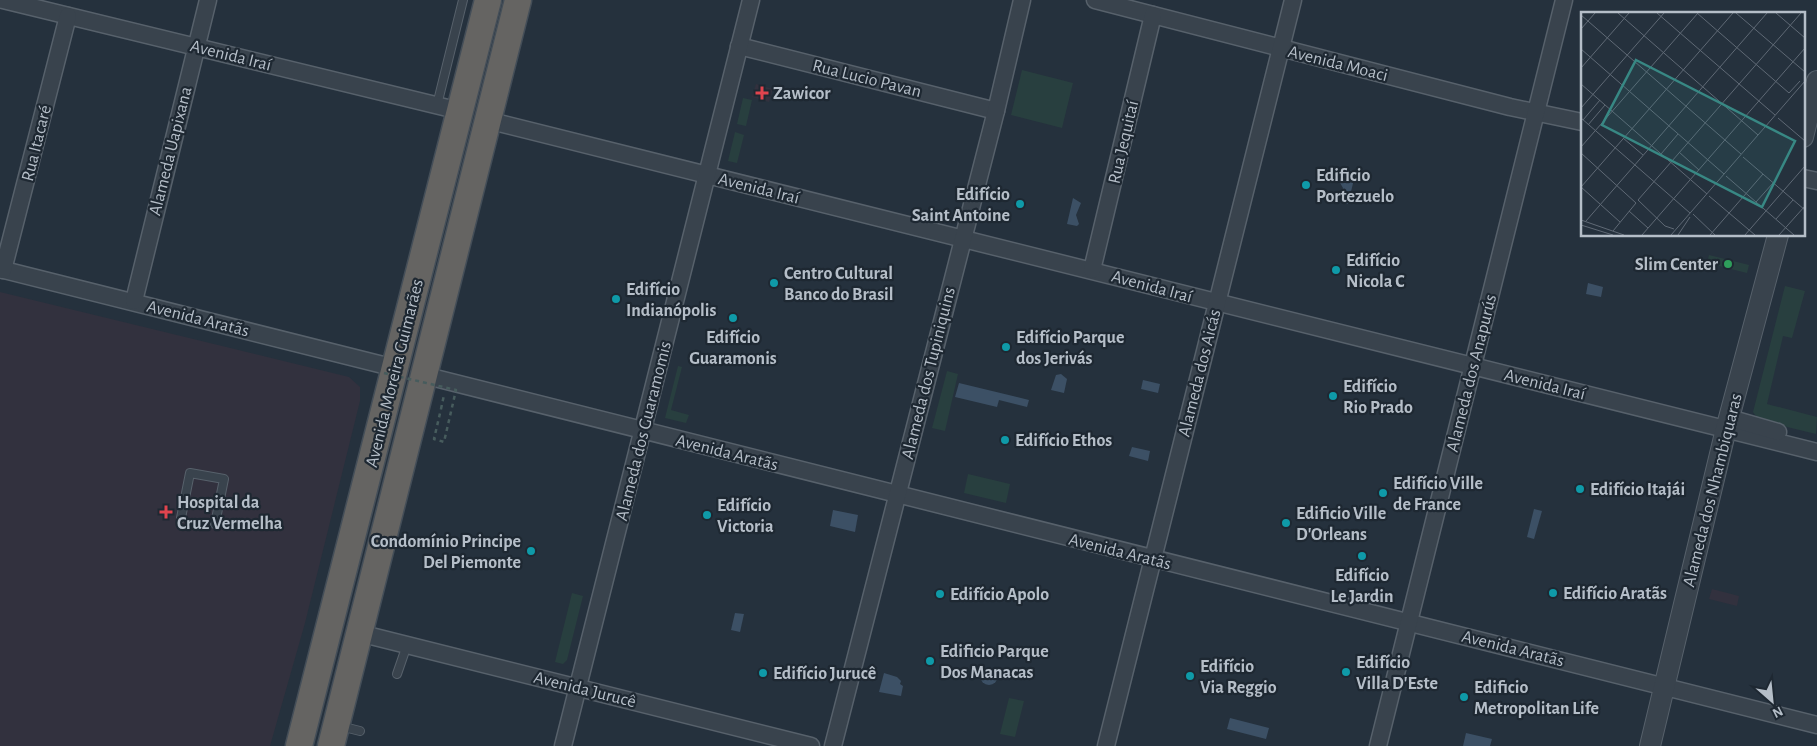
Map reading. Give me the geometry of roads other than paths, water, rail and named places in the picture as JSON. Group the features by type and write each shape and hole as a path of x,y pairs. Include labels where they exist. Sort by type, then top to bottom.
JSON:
{"highway":[{"name":"Avenida Moreira Guimarães","path":"299,746 389,371 448,108 458,70 488,0"},
{"name":"Avenida Moreira Guimarães","path":"343,734 359,633 518,0"}],"street":[{"name":"Avenida Iraí","path":"3,0 448,108"},
{"name":"Alameda Uapixana","path":"134,301 208,0"},
{"name":"Alameda dos Guaramomis","path":"563,746 751,0"},
{"name":"Alameda dos Tupiniquins","path":"833,746 996,110 1022,0"},
{"name":"Avenida Moaci","path":"1095,0 1459,94 1459,99 1468,106 1519,118 1523,127 1534,121"},
{"name":"Alameda dos Aicás","path":"1106,746 1293,0"},
{"name":"Alameda dos Anapurús","path":"1378,746 1564,0"},
{"name":"Rua Jequitaí","path":"1092,270 1154,14"},
{"name":"Rua Itacaré","path":"2,270 68,16"},
{"name":"Rua Lucio Pavan","path":"739,46 996,110"},
{"path":"1804,133 1817,81"},
{"name":"Avenida Iraí","path":"487,120 1092,270 1473,367 1727,424 1817,452"},
{"path":"1534,121 1581,122"},
{"path":"1804,178 1817,181"},
{"name":"Alameda dos Nhambiquaras","path":"1650,746 1727,424 1778,236"},
{"name":"Avenida Aratãs","path":"2,270 134,301 389,371"},
{"name":"Avenida Aratãs","path":"423,375 1817,725"},
{"path":"1727,424 1817,441"},
{"name":"Avenida Jurucê","path":"359,633 578,686 811,746"}],"lane":[{"path":"458,70 462,0"},
{"path":"181,518 190,473 198,474 224,479 216,524"},
{"path":"397,674 407,645"}],"water":[{"path":"1348,170 1356,171 1348,204 1339,201 1343,188 1339,181 1341,175"},
{"path":"1073,198 1081,203 1076,215 1079,224 1077,226 1067,224"},
{"path":"1588,283 1603,287 1601,297 1586,294"},
{"path":"1061,374 1067,379 1064,393 1051,390 1056,375"},
{"path":"1143,380 1160,384 1158,393 1141,389"},
{"path":"959,383 1029,400 1027,407 999,400 997,407 955,397"},
{"path":"1132,447 1150,451 1148,461 1129,456"},
{"path":"1534,509 1542,511 1534,539 1527,537"},
{"path":"833,510 858,515 855,532 830,526"},
{"path":"735,613 744,614 740,632 731,630"},
{"path":"989,667 995,670 998,676 995,682 989,685 983,682 980,676 983,670"},
{"path":"884,673 897,677 901,681 900,684 903,686 901,696 879,692"},
{"path":"1230,718 1269,728 1266,739 1227,729"},
{"path":"1466,733 1492,739 1490,746 1463,746"}],"place":[{"name":"Zawicor","path":"762,93"},
{"name":"Edificio Portezuelo","path":"1306,185"},
{"name":"Edifício Saint Antoine","path":"1020,204"},
{"name":"Slim Center","path":"1728,264"},
{"name":"Edifício Nicola C","path":"1336,270"},
{"name":"Centro Cultural Banco do Brasil","path":"774,283"},
{"name":"Edifício Indianópolis","path":"616,299"},
{"name":"Edifício Guaramonis","path":"733,318"},
{"name":"Edifício Parque dos Jerivás","path":"1006,347"},
{"name":"Edifício Rio Prado","path":"1333,396"},
{"name":"Edifício Ethos","path":"1005,440"},
{"name":"Edifício Itajái","path":"1580,489"},
{"name":"Edifício Ville de France","path":"1383,493"},
{"name":"Hospital da Cruz Vermelha","path":"166,512"},
{"name":"Edifício Victoria","path":"707,515"},
{"name":"Edificio Ville D'Orleans","path":"1286,523"},
{"name":"Condomínio Principe Del Piemonte","path":"531,551"},
{"name":"Edifício Le Jardin","path":"1362,556"},
{"name":"Edifício Aratãs","path":"1553,593"},
{"name":"Edifício Apolo","path":"940,594"},
{"name":"Edificio Parque Dos Manacas","path":"930,661"},
{"name":"Edifício Villa D'Este","path":"1346,672"},
{"name":"Edifício Jurucê","path":"763,673"},
{"name":"Edifício Via Reggio","path":"1190,676"},
{"name":"Edificio Metropolitan Life","path":"1464,697"}]}
